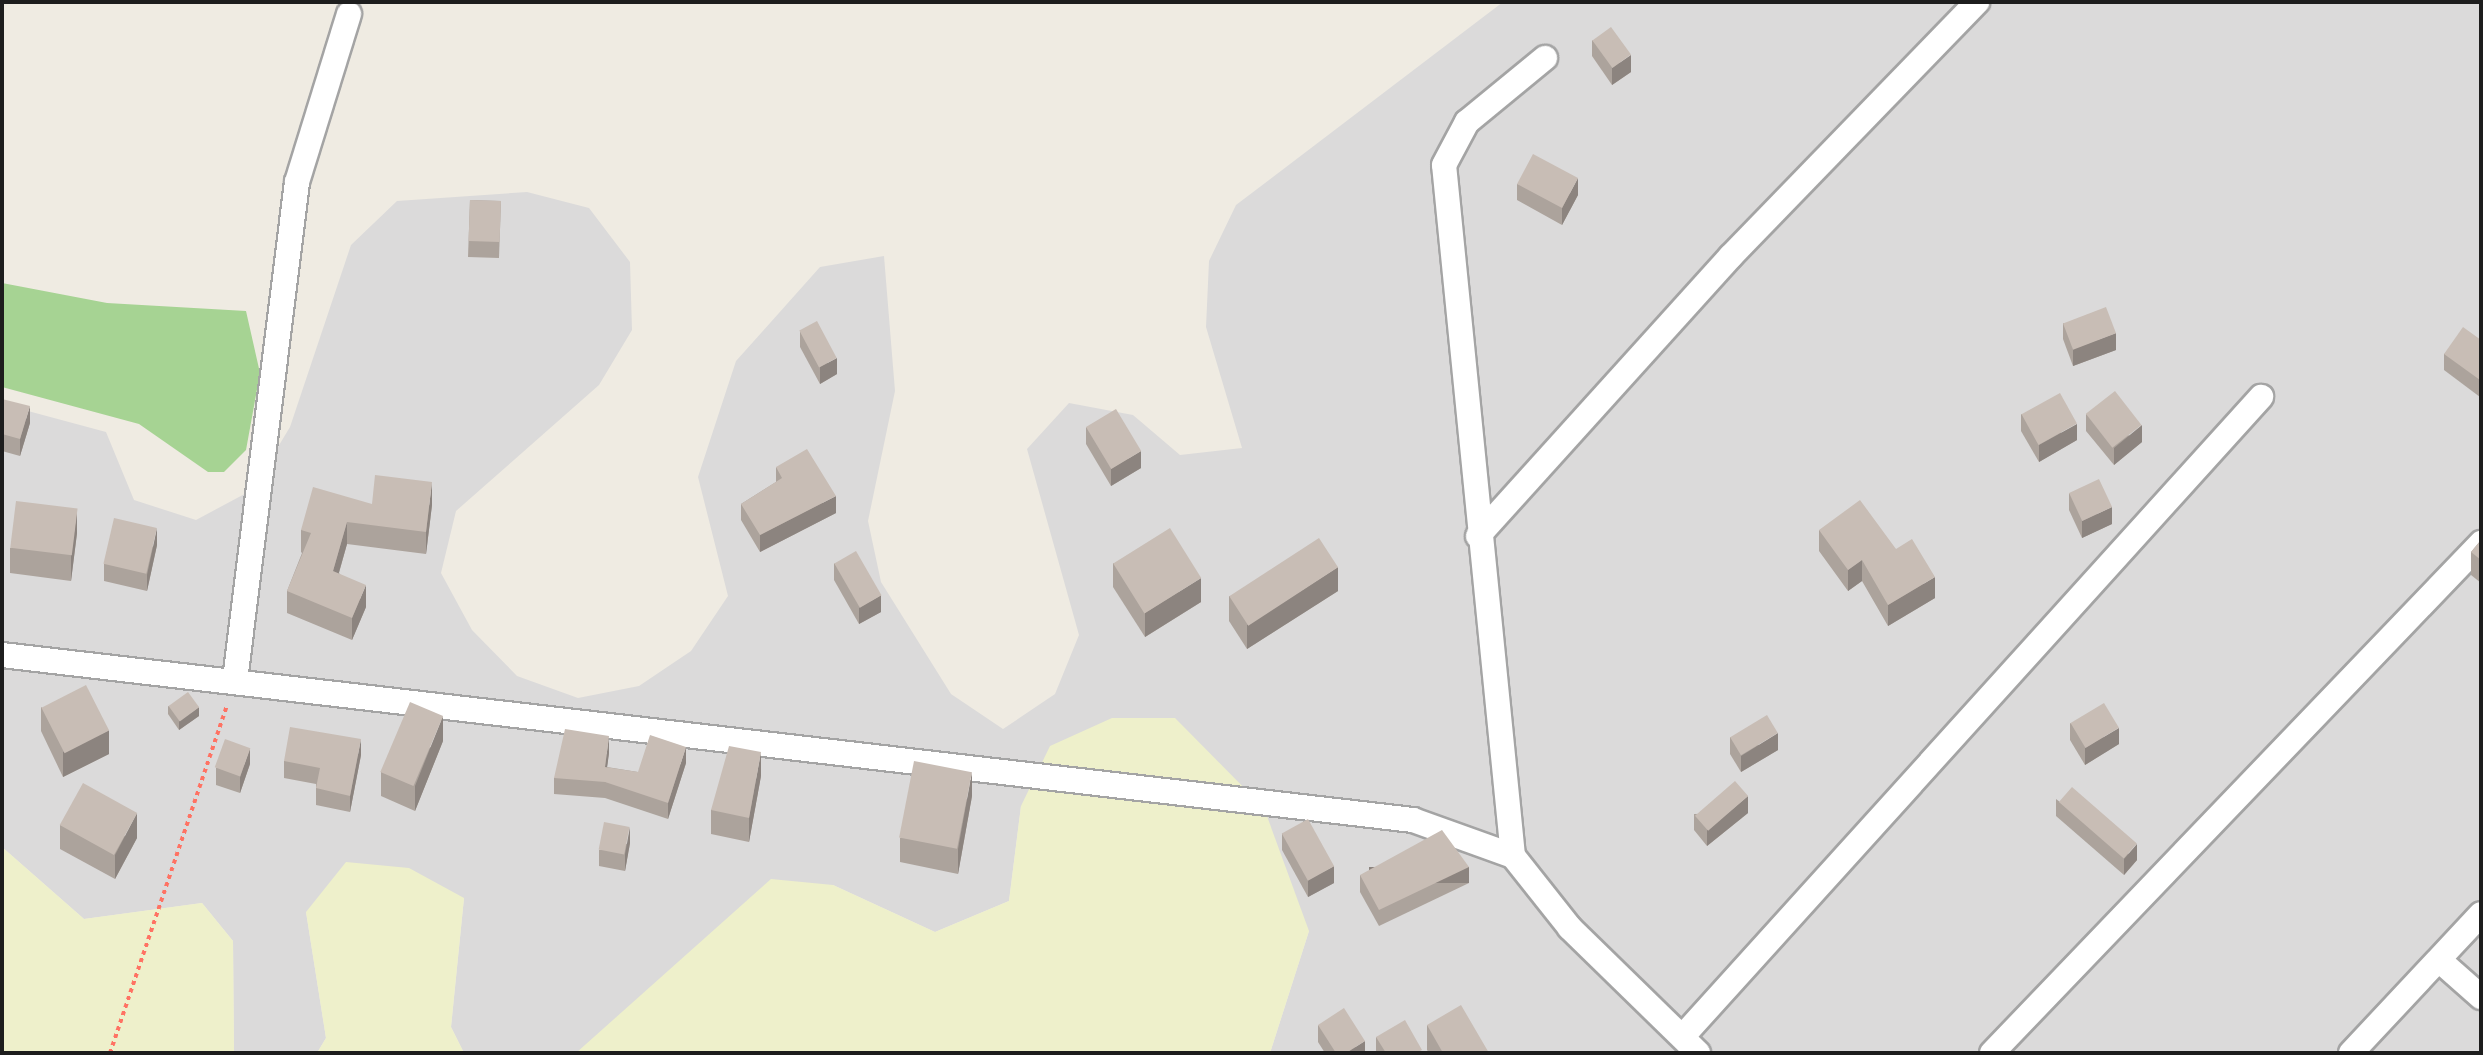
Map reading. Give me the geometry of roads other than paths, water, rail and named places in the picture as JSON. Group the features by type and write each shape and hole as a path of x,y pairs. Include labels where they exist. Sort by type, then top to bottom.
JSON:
{"street":[{"path":"1478,536 1731,256 1977,2"},
{"path":"235,680 297,182 349,14"},
{"path":"1545,58 1467,122 1444,165 1478,536 1513,856 1570,928 1690,1045 2261,397"},
{"path":"1992,1053 2481,543"},
{"path":"2,655 1386,816 1513,856"},
{"path":"2351,1053 2481,914"},
{"path":"2439,960 2481,997"}]}
